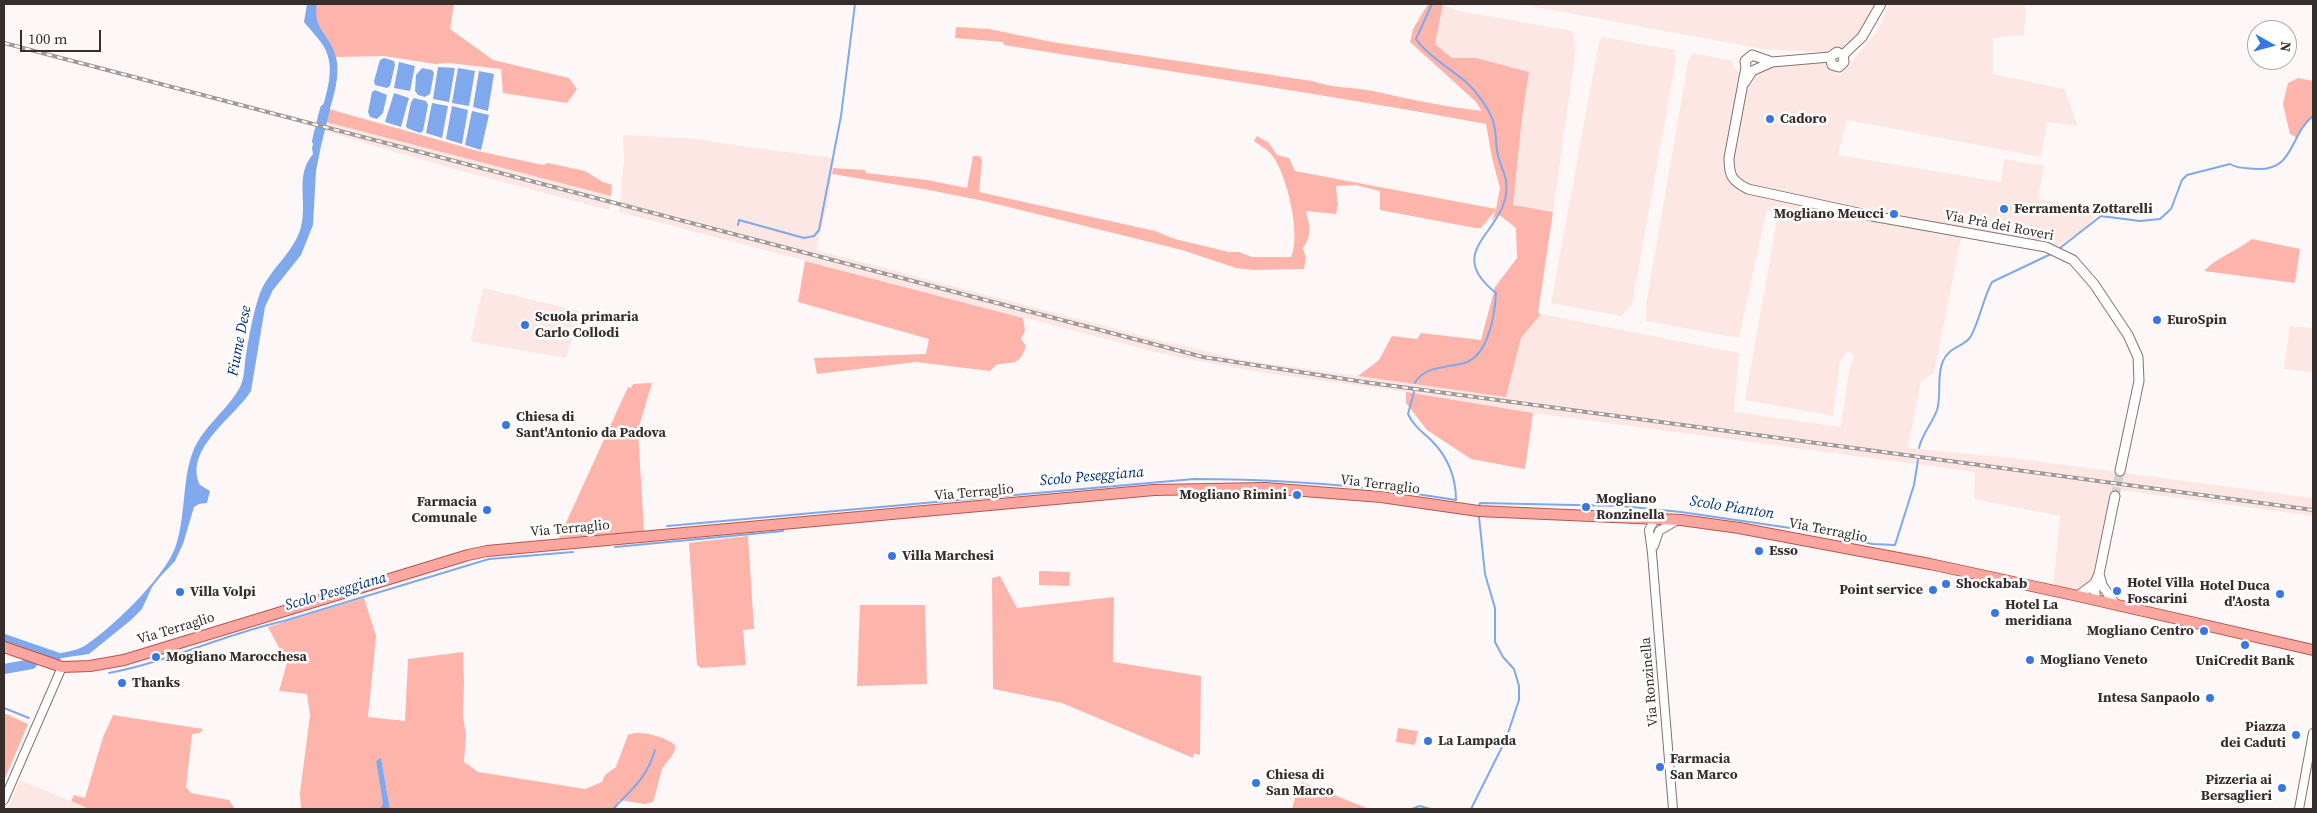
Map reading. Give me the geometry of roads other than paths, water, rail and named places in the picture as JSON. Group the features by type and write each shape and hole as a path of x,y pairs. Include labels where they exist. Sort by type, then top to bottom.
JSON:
{"main road":[{"name":"Via Prà dei Roveri","path":"1881,4 1862,37 1843,55 1844,62 1836,67 1831,64 1830,57 1772,62 1754,66 1743,85 1728,158 1729,173 1732,179 1748,189 1872,216 2046,247 2073,260 2098,289 2128,335 2138,357 2140,373 2138,391 2120,471"},
{"name":"Via Terraglio","path":"4,647 62,667 90,666 124,660 468,555 513,548 1189,488 1285,489 1381,497 1478,511 1656,517 1739,528 1930,564 2095,599 2313,650"},
{"path":"2095,599 2115,496"},
{"path":"2078,596 2099,584"},
{"path":"2099,584 2115,604"}],"street":[{"path":"1629,516 1641,520 1649,530 1656,517"},
{"name":"Via Ronzinella","path":"1652,553 1659,531 1656,517"},
{"path":"1659,531 1681,520"},
{"name":"Via Ronzinella","path":"1649,530 1673,809"},
{"path":"4,800 62,667"},
{"path":"2299,809 2313,733"}],"water":[{"path":"307,4 317,4 316,13 319,26 336,57 337,81 326,122 319,120 329,83 330,64 320,40 304,22"},
{"path":"384,58 394,61 395,65 390,86 387,88 375,85 374,81 380,60"},
{"path":"399,62 415,66 410,91 394,88"},
{"path":"438,67 455,68 449,102 433,99"},
{"path":"422,68 432,70 434,73 430,94 425,97 418,95 415,91 416,75"},
{"path":"458,68 475,71 469,106 452,103"},
{"path":"479,71 494,74 488,111 473,107"},
{"path":"375,90 387,95 383,113 377,119 370,117 368,112 372,92"},
{"path":"394,93 409,98 401,127 385,122"},
{"path":"414,98 426,101 428,105 423,131 420,133 406,126 411,102"},
{"path":"432,103 448,106 442,138 426,133"},
{"path":"452,106 468,110 462,144 446,139"},
{"path":"472,111 489,115 481,150 465,145"},
{"path":"317,129 324,131 316,171 313,225 301,255 273,290 265,307 251,391 214,434 205,446 199,459 197,472 200,485 210,491 207,503 194,507 183,544 175,561 152,587 142,609 131,620 89,654 55,659 42,655 76,649 97,637 138,600 171,557 179,534 188,471 194,449 204,432 234,397 241,385 251,325 259,296 267,279 290,249 299,233 303,213 304,172 313,154 312,148"},
{"path":"381,758 390,809 380,809 383,803 376,761"}],"waterway":[{"path":"738,225 739,220 804,238 814,236 819,230 841,116 855,4"},
{"name":"Scolo Peseggiana","path":"1415,383 1419,377 1431,370 1467,362 1475,357 1486,341 1492,321 1496,293 1480,277 1475,264 1476,251 1499,213 1505,198 1506,181 1496,146 1494,125 1486,107 1465,81 1433,56 1416,39 1432,4"},
{"name":"Fiume Dese","path":"317,141 325,109"},
{"name":"Scolo Pianton","path":"2060,248 2101,216 2140,221 2160,219 2171,209 2182,180 2187,175 2230,164 2239,168 2256,169 2269,168 2278,164 2285,158 2299,133 2313,116"},
{"name":"Scolo Pianton","path":"1919,448 1922,438 1937,410 1940,373 1943,361 1949,352 1971,336 1992,282 2051,254"},
{"name":"Scolo Peseggiana","path":"1410,493 1456,500 1453,475 1446,460 1431,440 1415,425 1408,414 1414,392"},
{"name":"Scolo Pianton","path":"1479,506 1480,503 1622,506 1681,512 1804,530 1873,544 1895,545 1914,485 1918,460"},
{"name":"Scolo Peseggiana","path":"667,526 1194,479 1300,482 1406,492"},
{"name":"Scolo Pianton","path":"1471,809 1506,739 1519,700 1519,686 1514,669 1503,657 1495,642 1495,608 1485,574 1479,517"},
{"name":"Scolo Peseggiana","path":"615,547 783,531"},
{"name":"Scolo Peseggiana","path":"109,673 153,662 240,633 489,559 573,552"},
{"name":"Fiume Dese","path":"4,639 56,657"},
{"name":"Fiume Dese","path":"4,669 32,664"},
{"name":"Scolo Peseggiana","path":"4,708 29,718"},
{"path":"613,809 643,776 655,750"},
{"name":"Scolo Pianton","path":"1412,809 1420,806 1430,809"}],"tunnel":[{"path":"2115,496 2120,471"}],"railway":[{"path":"4,43 1203,357 1364,382 2313,510"}],"place":[{"name":"Cadoro","path":"1770,119"},
{"name":"Ferramenta Zottarelli","path":"2004,209"},
{"name":"Mogliano Meucci","path":"1894,214"},
{"name":"EuroSpin","path":"2157,320"},
{"name":"Scuola primaria Carlo Collodi","path":"525,325"},
{"name":"Chiesa di Sant'Antonio da Padova","path":"506,425"},
{"name":"Mogliano Rimini","path":"1297,495"},
{"name":"Mogliano Ronzinella","path":"1586,507"},
{"name":"Farmacia Comunale","path":"487,510"},
{"name":"Esso","path":"1759,551"},
{"name":"Villa Marchesi","path":"892,556"},
{"name":"Shockabab","path":"1946,584"},
{"name":"Point service","path":"1933,590"},
{"name":"Hotel Villa Foscarini","path":"2117,591"},
{"name":"Villa Volpi","path":"180,592"},
{"name":"Hotel Duca d'Aosta","path":"2280,594"},
{"name":"Hotel La meridiana","path":"1995,613"},
{"name":"Mogliano Centro","path":"2204,631"},
{"name":"UniCredit Bank","path":"2245,645"},
{"name":"Mogliano Marocchesa","path":"156,657"},
{"name":"Mogliano Veneto","path":"2030,660"},
{"name":"Thanks","path":"122,683"},
{"name":"Intesa Sanpaolo","path":"2210,698"},
{"name":"Piazza dei Caduti","path":"2296,735"},
{"name":"La Lampada","path":"1428,741"},
{"name":"Farmacia San Marco","path":"1660,767"},
{"name":"Chiesa di San Marco","path":"1256,783"},
{"name":"Pizzeria ai Bersaglieri","path":"2282,788"}]}
